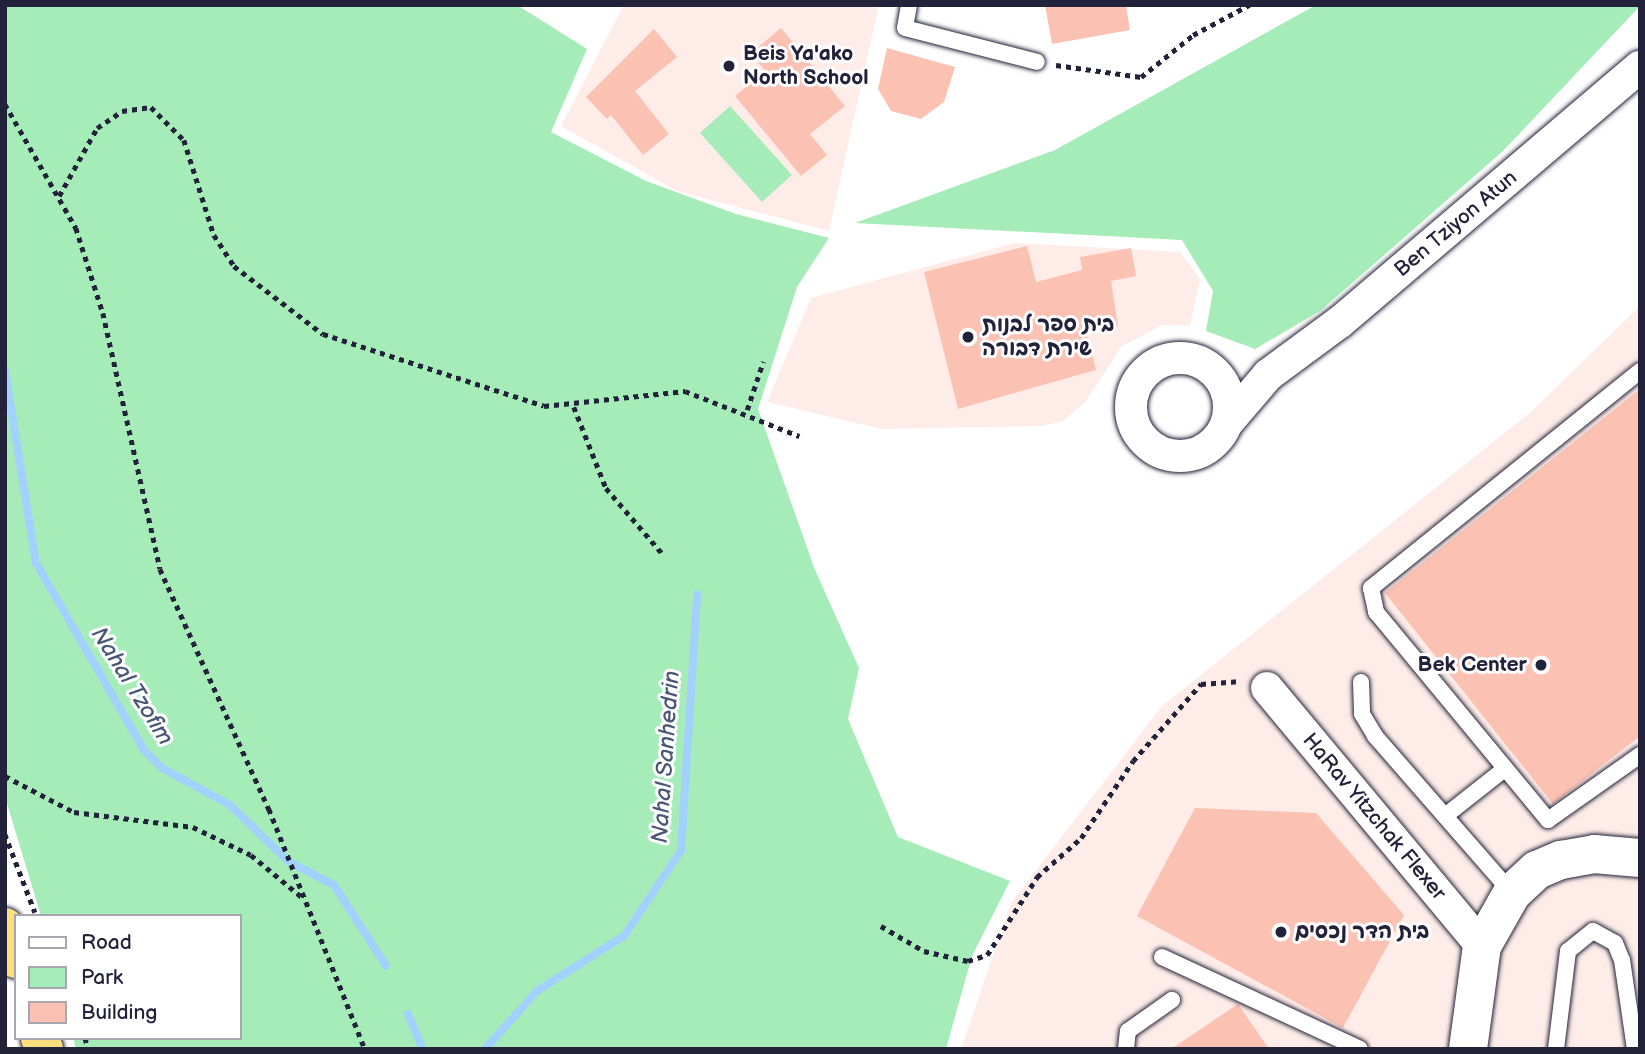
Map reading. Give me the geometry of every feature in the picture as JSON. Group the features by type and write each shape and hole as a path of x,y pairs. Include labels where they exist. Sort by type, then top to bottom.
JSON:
{"highway":[{"path":"5,927 14,953"}],"street":[{"name":"Ben Tziyon Atun","path":"1228,422 1268,376 1340,322 1640,67"},
{"path":"1192,358 1219,376 1227,390 1228,422 1209,447 1180,456 1150,446 1132,418 1136,385 1159,362 1192,358"},
{"path":"1219,376 1268,376"},
{"name":"HaRav Yitzchak Flexer","path":"1267,688 1482,946"},
{"path":"1468,1049 1482,946 1512,893 1537,870 1561,860 1594,854 1640,858"}],"lane":[{"path":"909,5 905,28 1037,62"},
{"path":"1640,371 1371,589 1376,612 1502,771 1548,820 1640,755"},
{"path":"1361,682 1362,714 1375,736 1512,893"},
{"path":"1445,816 1502,771"},
{"path":"1556,1049 1568,951 1592,931 1615,943 1622,960 1635,1049"},
{"path":"1162,957 1360,1049"},
{"path":"1126,1049 1128,1031 1172,1000"}],"path":[{"path":"1037,62 1142,77 1192,35 1249,5"},
{"path":"5,104 59,196 103,313 160,569 303,898 365,1049"},
{"path":"59,196 97,128 122,111 151,107 184,140 221,247 278,305 340,342 544,406 575,407 643,391 685,391 747,410 799,436"},
{"path":"747,410 763,362"},
{"path":"575,407 606,488 662,553"},
{"path":"881,926 924,951 968,961 987,955 1037,877 1081,838 1133,761 1201,684 1236,679 1267,688"},
{"path":"5,776 74,812 193,827 251,855 303,898"},
{"path":"5,834 35,914"}],"shaded area":[{"name":"Beis Ya'ako North School","path":"624,5 879,5 829,231 677,191 561,126"},
{"name":"בית ספר לבנות שירת דבורה","path":"1014,243 1180,252 1200,279 1190,326 1162,325 1121,347 1086,401 1063,421 1042,426 882,429 767,402 811,298"},
{"path":"1640,306 1640,1049 961,1049 1011,903 1162,706 1532,411"}],"green space":[{"path":"5,5 517,5 587,49 551,132 646,181 736,214 829,238 797,287 758,409 815,570 859,668 848,719 898,837 1010,881 972,956 946,1049 76,1049 74,1040 242,1040 242,914 40,914 5,797"},
{"path":"1316,5 1640,6 1503,151 1320,311 1255,349 1206,331 1213,291 1182,240 855,223 1055,150"},
{"path":"730,106 792,175 762,202 700,133"}],"building":[{"path":"1045,5 1126,5 1130,30 1052,44"},
{"path":"781,28 845,106 810,134 827,155 801,176 735,96 765,71 751,53"},
{"path":"654,29 677,57 635,91 669,134 643,155 611,115 607,119 586,97"},
{"path":"887,48 955,67 944,102 921,119 891,111 878,89"},
{"path":"1027,246 1036,282 1082,270 1080,257 1131,248 1136,276 1111,281 1118,326 1086,331 1096,370 958,409 924,272"},
{"name":"Bek Center","path":"1640,389 1640,736 1553,804 1385,593"},
{"name":"בית הדר נכסים","path":"1195,808 1316,813 1404,915 1343,1028 1137,916"},
{"path":"1238,1004 1269,1049 1171,1049"}],"waterway":[{"name":"Nahal Tzofim","path":"5,370 36,563 144,750 162,768 230,805 288,861 334,885 386,966"},
{"name":"Nahal Sanhedrin","path":"485,1049 537,991 624,936 681,851 697,594"},
{"name":"Nahal Tzofim","path":"408,1014 423,1049"}],"place":[{"name":"Beis Ya'ako North School","path":"729,66"},
{"name":"בית ספר לבנות שירת דבורה","path":"968,337"},
{"name":"Bek Center","path":"1541,665"},
{"name":"בית הדר נכסים","path":"1281,932"}]}
